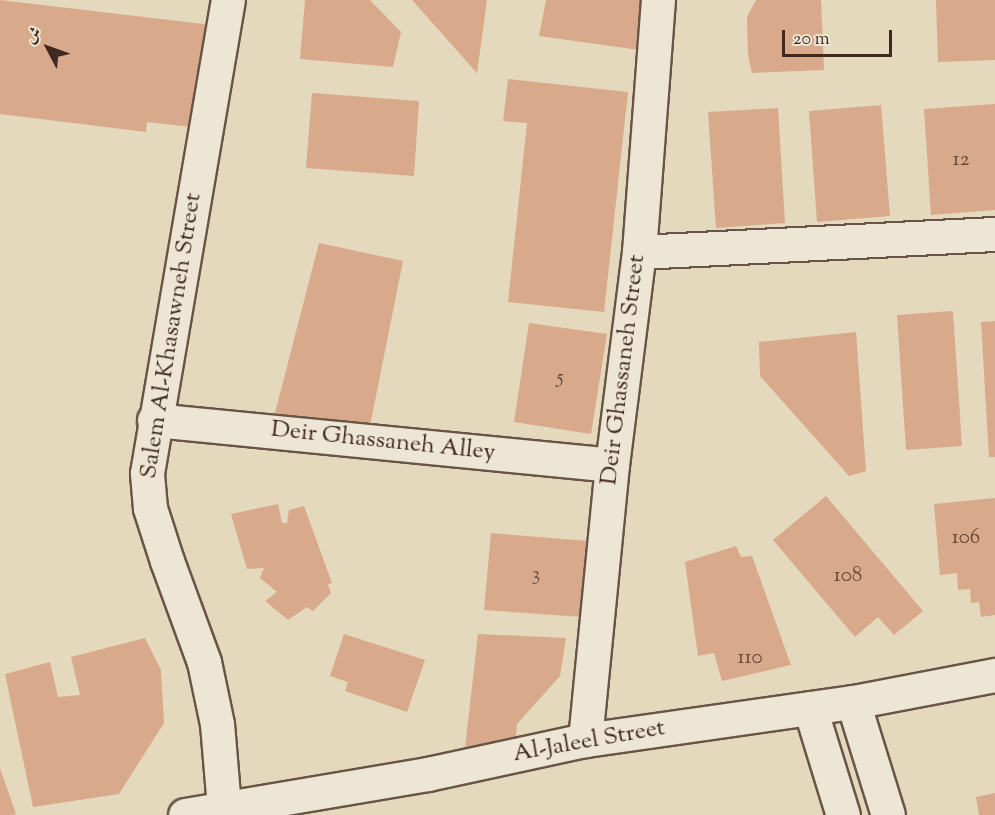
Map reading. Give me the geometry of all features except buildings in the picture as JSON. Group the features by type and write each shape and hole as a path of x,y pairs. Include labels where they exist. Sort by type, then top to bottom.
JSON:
{"street":[{"name":"Salem Al-Khasawneh Street","path":"224,807 217,724 204,662 150,508 147,473 154,420 228,0"},
{"name":"Deir Ghassaneh Street","path":"585,740 612,465 639,252 658,0"},
{"path":"639,252 995,234"},
{"name":"Deir Ghassaneh Alley","path":"154,420 612,465"},
{"name":"Al-Jaleel Street","path":"185,815 428,774 585,740 853,702 995,675"},
{"path":"853,702 888,815"},
{"path":"810,708 843,815"}]}
